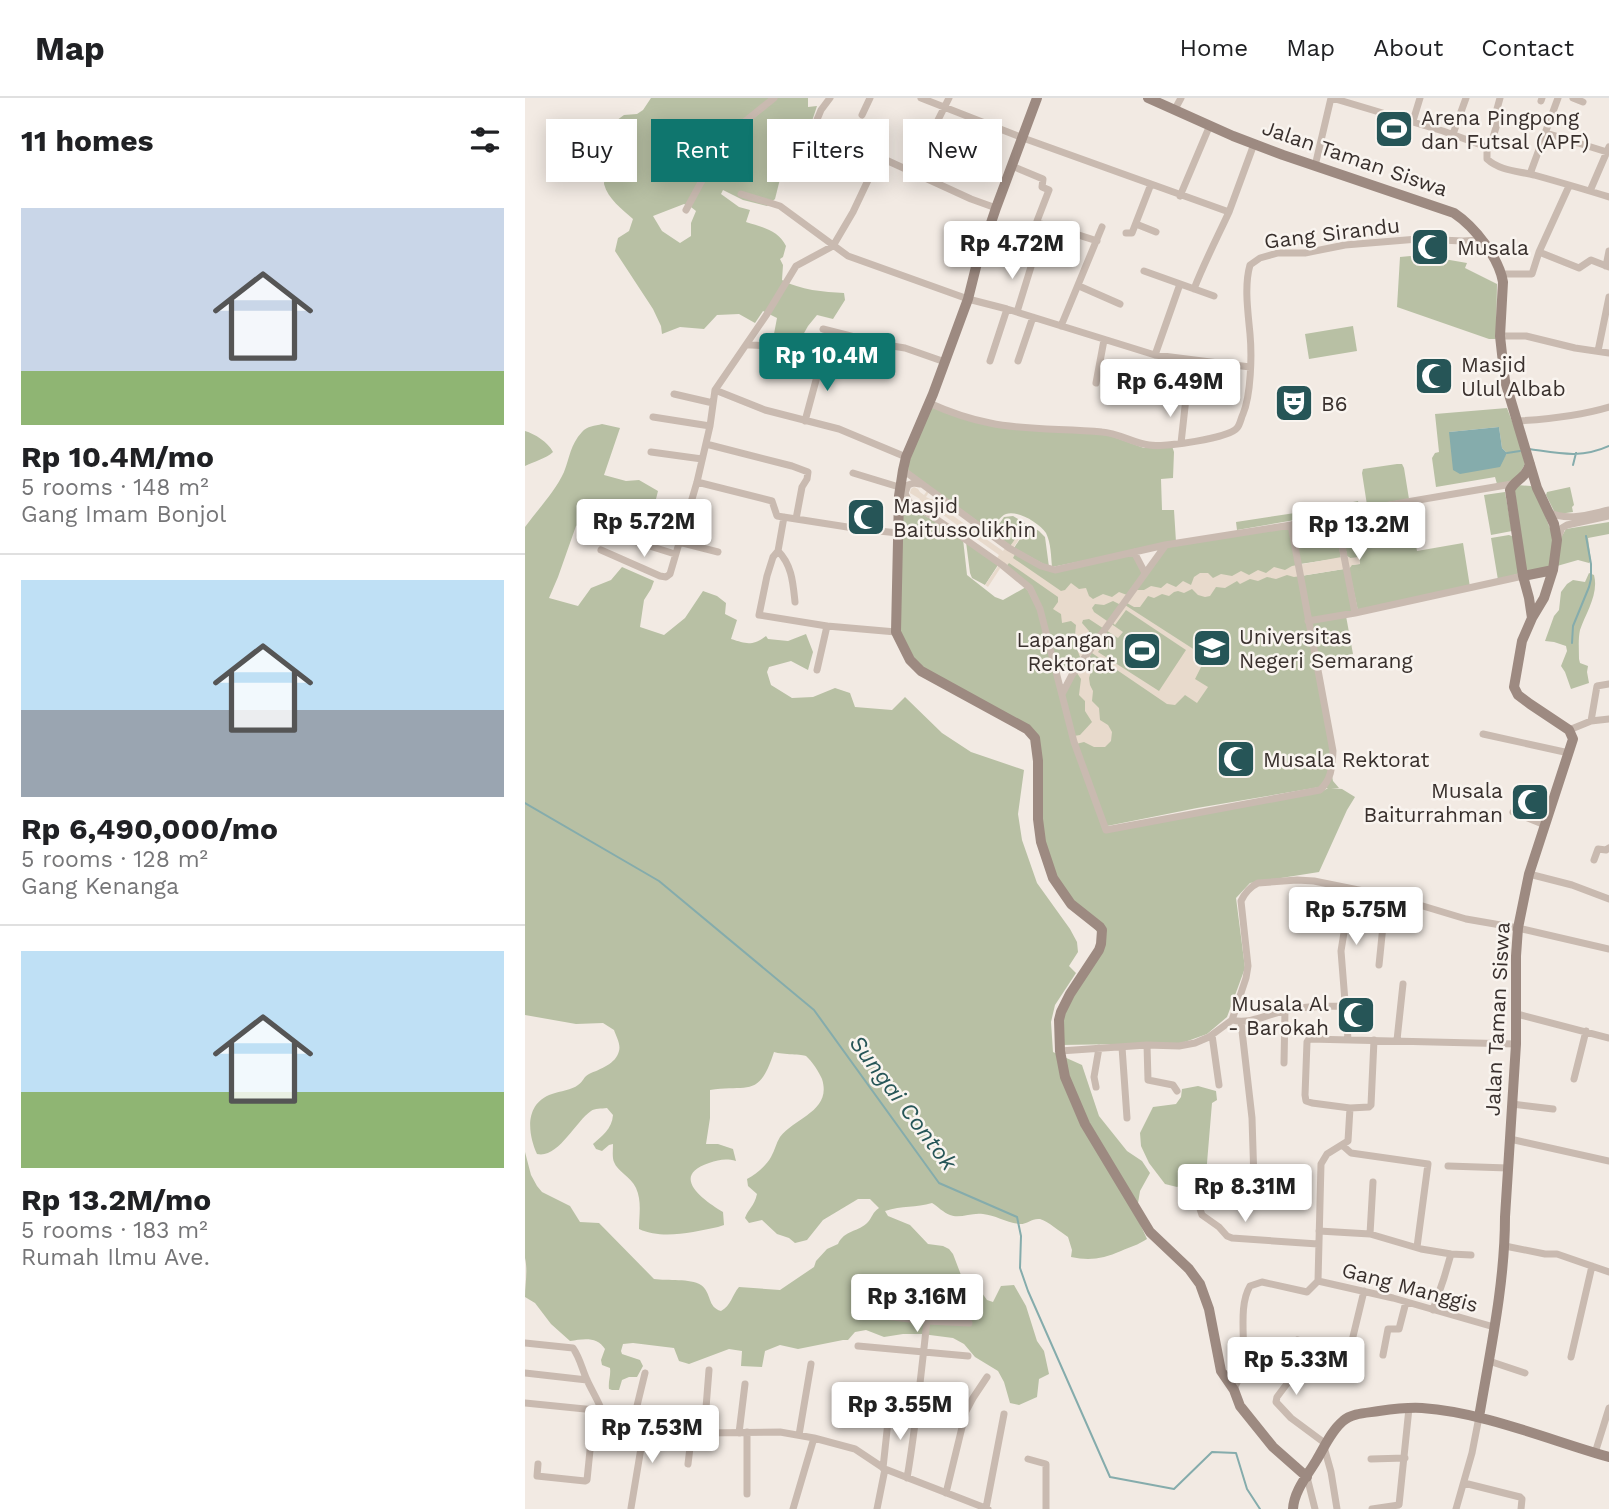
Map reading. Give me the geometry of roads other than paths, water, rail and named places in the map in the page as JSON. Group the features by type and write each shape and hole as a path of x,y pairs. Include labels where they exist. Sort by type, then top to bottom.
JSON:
{"main road":[{"path":"1037,98 996,208 968,299 906,457 898,533 896,632 910,660 921,671 1027,729 1035,738 1038,761 1038,818 1045,858 1059,889 1071,904 1100,926 1102,936 1099,950 1061,1012 1060,1051 1065,1077 1085,1124 1150,1232 1201,1284 1221,1371 1234,1390 1240,1406 1273,1447 1307,1477"},
{"name":"Jalan Taman Siswa","path":"1152,99 1254,144 1454,213 1464,219 1481,240 1495,260 1503,282 1500,337 1505,381 1518,421 1523,476 1537,488 1554,524 1556,540 1553,570 1544,598 1532,618 1519,652 1514,687 1518,695 1569,730 1573,737 1529,874 1518,928 1515,956 1516,1044 1504,1246 1479,1417"},
{"path":"1523,476 1537,488"},
{"name":"Jalan Taman Siswa","path":"1523,476 1510,490 1510,497 1532,618"},
{"path":"1523,576 1553,570"},
{"path":"1293,1509 1295,1497 1337,1427 1351,1416 1364,1413 1423,1408 1479,1417 1609,1457"}],"street":[{"path":"686,210 705,175 737,128 774,98"},
{"path":"819,119 821,110 830,98"},
{"path":"862,115 870,98"},
{"path":"921,98 1023,138 1229,212"},
{"path":"939,119 949,98"},
{"path":"1175,109 1181,98"},
{"path":"1315,166 1331,98 1453,134 1487,149"},
{"path":"1413,121 1420,98"},
{"path":"1453,134 1466,98"},
{"path":"1500,98 1497,109 1501,111 1487,149 1490,163 1609,197"},
{"path":"1530,174 1558,98"},
{"path":"1573,98 1583,102"},
{"path":"1180,195 1210,125"},
{"path":"1546,133 1608,149 1590,191"},
{"path":"1194,289 1229,212 1254,144"},
{"path":"1012,166 1043,179 1042,187 1049,190 1038,223 1097,241"},
{"path":"601,550 660,576 666,577 670,574 697,482 715,390 796,265 833,246 867,182"},
{"path":"936,182 996,208"},
{"path":"1126,233 1132,233 1151,184"},
{"path":"1501,274 1532,274 1569,186"},
{"path":"741,194 780,206 848,256 968,299 1155,355 1250,367"},
{"path":"1136,224 1156,232"},
{"path":"1061,326 1102,227"},
{"name":"Gang Sirandu","path":"1181,443 1235,431 1246,407 1251,344 1247,307 1248,273 1250,265 1260,258 1278,253 1305,253 1348,245 1418,240 1481,240"},
{"path":"1539,252 1579,268 1591,260 1607,266 1609,251"},
{"path":"1017,312 1034,257"},
{"path":"1144,271 1214,296"},
{"path":"1155,355 1179,284"},
{"path":"1079,286 1120,304"},
{"path":"1598,351 1609,298"},
{"path":"990,361 1007,310"},
{"path":"1018,361 1033,317"},
{"path":"823,329 905,348 945,362"},
{"path":"1500,337 1526,337 1609,353"},
{"path":"1096,383 1104,340"},
{"path":"746,345 777,346 837,362 864,363 886,345"},
{"path":"805,421 823,358"},
{"path":"715,390 765,410 839,429 906,457"},
{"path":"674,394 713,402"},
{"path":"929,403 992,424 1105,432 1150,446 1181,443 1186,398"},
{"path":"1518,421 1583,415 1609,408"},
{"path":"653,417 710,426"},
{"path":"706,444 808,472 802,487 796,519"},
{"path":"651,452 702,459"},
{"path":"903,470 1009,548 1045,568 1060,569 1165,545 1291,525 1523,476"},
{"path":"853,473 902,494 1030,588 1041,609 1074,742 1106,830 1320,790 1324,787 1332,773 1333,751 1291,525"},
{"path":"697,482 772,501 777,516 898,533"},
{"path":"902,494 905,496 906,487 911,483 920,484"},
{"path":"1549,512 1556,516 1569,517 1609,510"},
{"path":"1336,515 1355,613"},
{"path":"1556,540 1559,532 1567,525 1609,516"},
{"path":"783,517 778,551 770,566 759,614 827,626 896,632"},
{"path":"621,537 675,554"},
{"path":"679,542 718,552"},
{"path":"1061,695 1072,675 1165,545"},
{"path":"778,551 788,564 795,602"},
{"path":"1134,552 1145,573"},
{"path":"1308,621 1523,576"},
{"path":"817,670 827,626"},
{"path":"1055,671 1072,675"},
{"path":"1591,720 1597,686 1609,684"},
{"path":"1569,730 1591,720 1609,719"},
{"path":"1483,734 1569,753"},
{"path":"1516,792 1552,804"},
{"path":"1513,812 1545,825"},
{"path":"1594,860 1598,849 1609,848"},
{"path":"1529,874 1572,885 1609,899"},
{"path":"1254,1181 1252,1118 1237,1021 1248,973 1241,903 1254,884 1314,881 1386,896 1466,919 1609,948"},
{"path":"1348,1039 1341,951 1351,889"},
{"path":"1379,965 1386,896"},
{"path":"1397,1040 1402,984"},
{"path":"1060,1051 1147,1045 1179,1046 1202,1041 1237,1021 1313,1006 1346,1006"},
{"path":"1284,1063 1285,1010"},
{"path":"1517,1014 1609,1038"},
{"path":"1574,1079 1586,1031"},
{"path":"1212,1035 1219,1085"},
{"path":"1374,1040 1369,1107 1350,1108 1306,1101 1309,1039 1397,1040 1516,1044"},
{"path":"1147,1045 1148,1080 1173,1085 1177,1091"},
{"path":"1122,1047 1127,1118"},
{"path":"1096,1087 1094,1077 1099,1048"},
{"path":"1512,1104 1553,1109"},
{"name":"Gang Manggis","path":"1234,1390 1243,1368 1243,1321 1250,1286 1265,1282 1307,1292 1318,1281 1321,1164 1327,1154 1349,1138 1350,1108"},
{"path":"1510,1139 1609,1161"},
{"path":"1342,1145 1351,1153 1428,1164 1417,1247"},
{"path":"1448,1166 1508,1168"},
{"name":"Gang Manggis","path":"1189,1176 1200,1212 1227,1236 1318,1244"},
{"path":"1370,1234 1373,1182"},
{"name":"Gang Manggis","path":"1318,1231 1370,1234 1417,1247 1471,1255"},
{"path":"1504,1246 1557,1254 1609,1272"},
{"path":"1433,1310 1451,1254"},
{"path":"1571,1357 1592,1266"},
{"name":"Gang Manggis","path":"1318,1281 1494,1327"},
{"path":"1297,1340 1346,1351 1350,1349 1364,1291"},
{"path":"1383,1355 1388,1329 1399,1329 1406,1302"},
{"path":"867,1314 969,1323"},
{"path":"907,1478 916,1428 927,1321"},
{"path":"525,1343 571,1346 576,1351 596,1396 598,1411 587,1480 537,1476 538,1464"},
{"path":"1306,1343 1292,1377 1276,1402 1325,1446 1337,1509"},
{"path":"858,1346 968,1356"},
{"path":"1489,1362 1525,1373"},
{"path":"799,1435 811,1364"},
{"path":"704,1433 709,1370"},
{"path":"525,1373 587,1380"},
{"path":"635,1414 645,1373"},
{"path":"946,1493 966,1411 987,1377"},
{"path":"745,1384 743,1432 747,1494"},
{"path":"525,1403 635,1414 704,1433 780,1432 814,1438 855,1449 884,1468 946,1493 965,1505 987,1508 1004,1413"},
{"path":"1372,1509 1399,1507 1409,1408"},
{"path":"1595,1453 1609,1408"},
{"path":"877,1509 889,1412"},
{"path":"1455,1509 1464,1483 1479,1417"},
{"path":"631,1508 646,1418"},
{"path":"688,1464 692,1431"},
{"path":"793,1509 814,1438"},
{"path":"1371,1459 1405,1458"},
{"path":"1028,1459 1046,1464 1046,1509"},
{"path":"1307,1477 1315,1509"},
{"path":"1464,1483 1520,1497 1521,1509"}],"water":[{"path":"1499,427 1502,448 1507,453 1500,467 1460,474 1453,470 1449,432"}],"waterway":[{"path":"1529,449 1579,454 1609,446"},
{"path":"1507,453 1520,451"},
{"path":"1573,465 1576,453"},
{"path":"1572,643 1573,626 1591,579 1586,536"},
{"name":"Sungai Contok","path":"525,803 659,881 814,1010 939,1183 1017,1217 1021,1236 1020,1268 1028,1291 1110,1477 1174,1489 1212,1452 1236,1453 1247,1489 1260,1509"}],"place":[{"name":"Arena Pingpong dan Futsal (APF)","path":"1394,129"},
{"name":"Musala","path":"1430,247"},
{"name":"Masjid Ulul Albab","path":"1434,376"},
{"name":"B6","path":"1294,403"},
{"name":"Masjid Baitussolikhin","path":"866,517"},
{"name":"Universitas Negeri Semarang","path":"1212,648"},
{"name":"Lapangan Rektorat","path":"1142,651"},
{"name":"Musala Rektorat","path":"1236,759"},
{"name":"Musala Baiturrahman","path":"1530,802"},
{"name":"Musala Al - Barokah","path":"1356,1015"}]}
